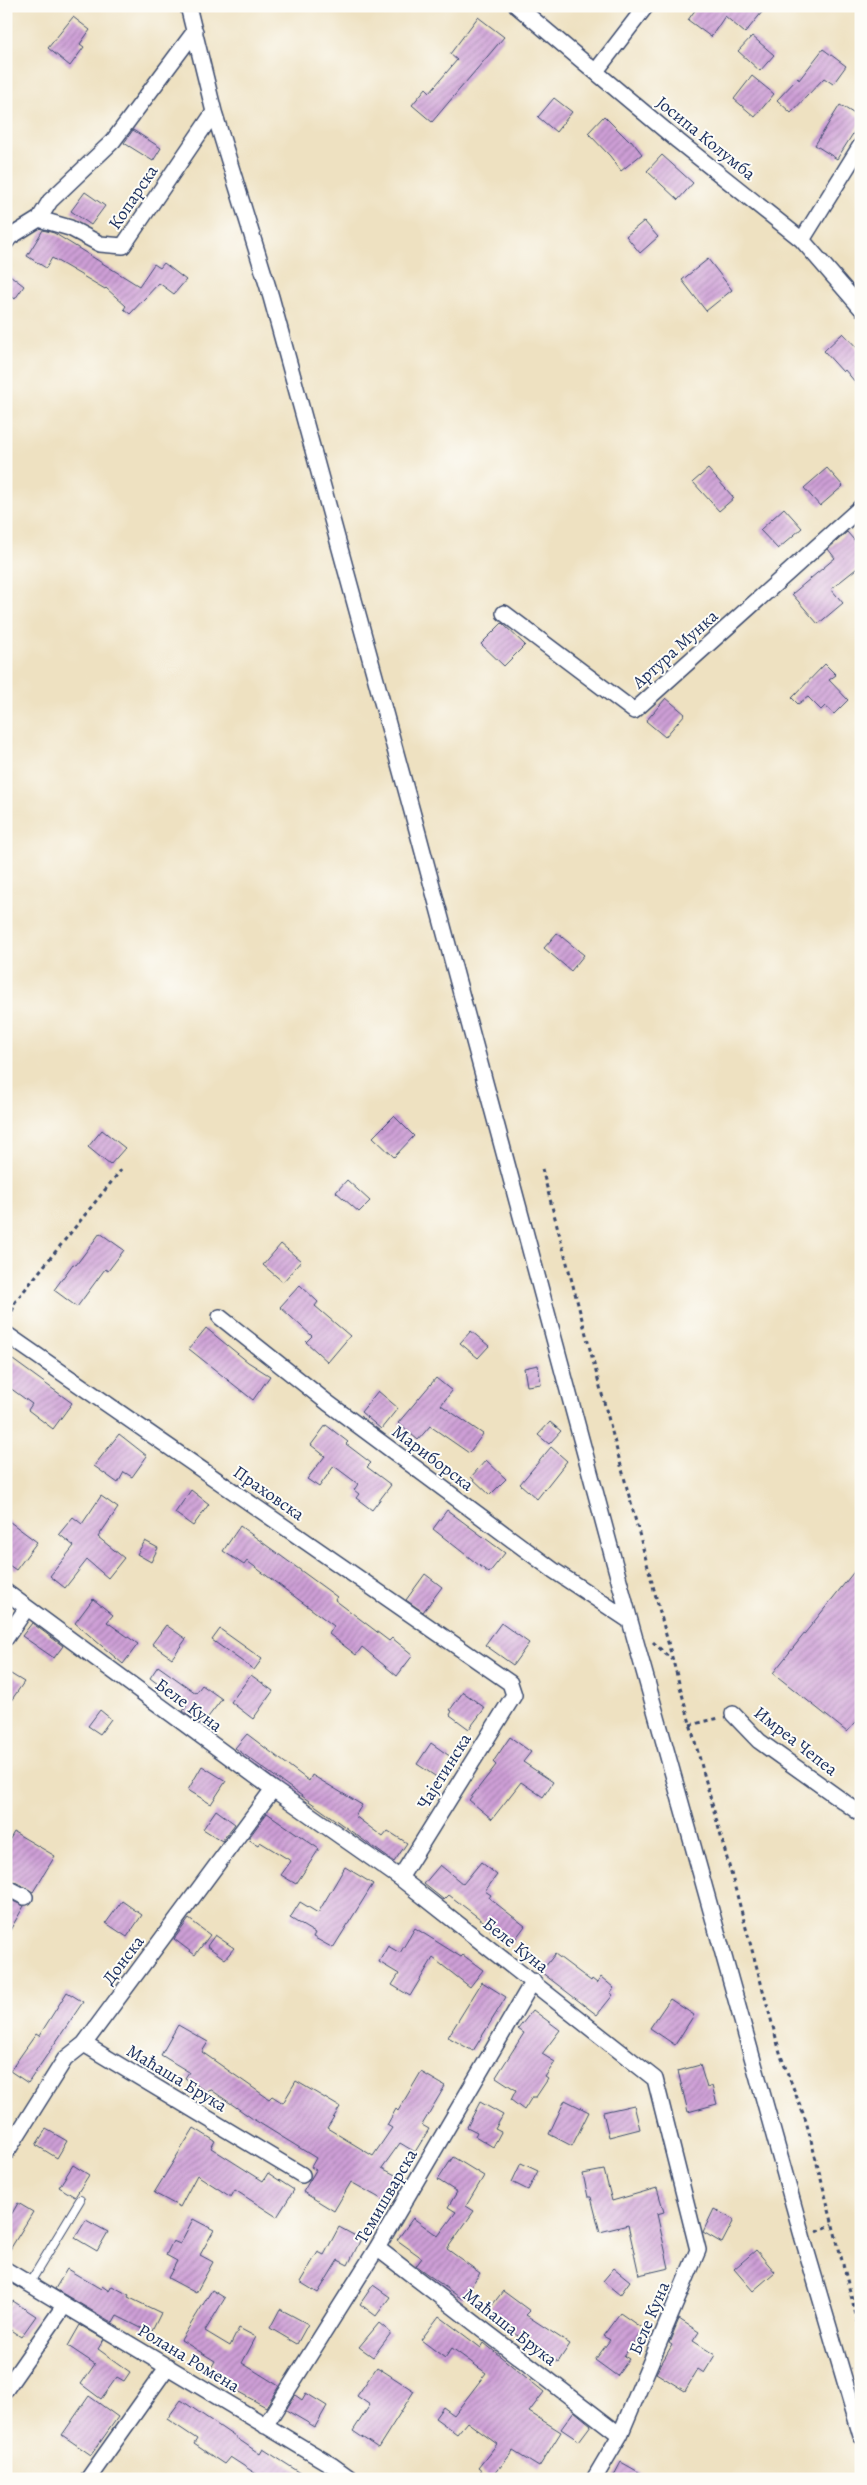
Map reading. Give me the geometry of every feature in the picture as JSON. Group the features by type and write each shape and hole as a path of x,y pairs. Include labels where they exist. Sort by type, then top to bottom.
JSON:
{"street":[{"path":"188,6 214,112 271,297 630,1621 803,2239 861,2436"},
{"name":"Јосипа Колумба","path":"517,6 802,240 861,308"},
{"path":"596,72 646,6"},
{"path":"6,242 10,237 39,219 50,201 113,141 195,31"},
{"name":"Копарска","path":"39,219 70,228 100,244 122,246 214,112"},
{"path":"802,240 861,145"},
{"name":"Артура Мунка","path":"504,613 634,710 861,507"},
{"name":"Мариборска","path":"220,1317 328,1403 545,1564 630,1621"},
{"name":"Праховска","path":"6,1334 510,1683"},
{"name":"Беле Куна","path":"6,1592 273,1789 400,1878 655,2079 698,2250 620,2435 594,2479"},
{"path":"6,1638 26,1608"},
{"name":"Чајетинска","path":"400,1878 514,1695 510,1683"},
{"name":"Имреа Чепеа","path":"733,1714 759,1741 861,1814"},
{"name":"Донска","path":"6,2153 65,2059 84,2044 273,1789"},
{"path":"6,1886 25,1897"},
{"name":"Темишварска","path":"266,2426 377,2248 533,1981"},
{"name":"Маћаша Брука","path":"84,2044 302,2175"},
{"name":"Маћаша Брука","path":"377,2248 620,2435"},
{"name":"Ролана Ромена","path":"6,2270 168,2366 333,2466 351,2479"},
{"path":"6,2389 64,2306"},
{"path":"88,2479 168,2366"}],"lane":[{"path":"29,2284 80,2200"}],"path":[{"path":"542,1169 690,1725 781,2056 806,2121 861,2334"},
{"path":"6,1334 15,1302 121,1170"},
{"path":"690,1725 733,1714"}],"building":[{"path":"698,6 767,6 745,33 725,16 711,37 688,20"},
{"path":"73,17 90,30 80,44 84,47 70,66 48,48"},
{"path":"478,17 504,37 432,122 412,105 426,88 430,92 457,60 450,54"},
{"path":"752,36 774,55 760,71 738,51"},
{"path":"823,49 846,66 833,84 824,78 791,113 777,100 798,78 799,80"},
{"path":"752,76 774,94 755,117 734,99"},
{"path":"554,98 572,112 556,132 538,117"},
{"path":"840,105 861,118 861,121 837,159 815,145"},
{"path":"604,116 629,141 631,140 642,154 621,171 610,156 588,133"},
{"path":"133,130 161,148 153,161 124,143"},
{"path":"662,155 693,183 678,200 647,171"},
{"path":"85,192 105,206 91,225 71,211"},
{"path":"644,221 658,237 640,253 626,236"},
{"path":"43,230 54,233 139,286 154,264 160,268 164,263 186,280 174,294 159,283 130,314 124,309 126,306 106,288 52,258 46,268 27,256"},
{"path":"708,259 732,290 706,311 682,280"},
{"path":"6,272 24,286 15,299 6,292"},
{"path":"843,333 861,352 861,389 845,370 843,372 824,351"},
{"path":"827,468 843,486 820,506 804,488"},
{"path":"708,469 734,498 719,511 693,482"},
{"path":"784,508 802,528 778,549 760,530"},
{"path":"847,532 861,548 861,565 831,589 843,603 818,624 792,594 835,558 828,549"},
{"path":"502,623 525,645 504,666 481,644"},
{"path":"825,664 836,675 829,680 848,700 834,714 825,706 821,710 808,697 798,704 792,698"},
{"path":"666,698 685,714 665,737 646,721"},
{"path":"557,933 584,955 571,971 544,948"},
{"path":"394,1116 414,1136 394,1157 373,1137"},
{"path":"102,1130 125,1148 110,1165 88,1147"},
{"path":"347,1180 370,1201 359,1212 336,1192"},
{"path":"100,1233 124,1250 108,1271 105,1269 77,1307 54,1290 73,1264 76,1265"},
{"path":"281,1244 301,1261 283,1282 263,1265"},
{"path":"300,1285 318,1302 315,1306 350,1336 328,1362 306,1342 312,1336 280,1307"},
{"path":"206,1328 248,1362 270,1376 253,1400 189,1349"},
{"path":"471,1331 489,1346 478,1358 460,1343"},
{"path":"13,1360 72,1403 53,1429 28,1410 32,1404 6,1385 6,1370"},
{"path":"538,1365 541,1384 527,1386 524,1368"},
{"path":"436,1378 452,1391 441,1405 483,1434 469,1453 430,1426 418,1440 398,1423"},
{"path":"378,1391 398,1408 381,1429 361,1412"},
{"path":"550,1422 561,1431 549,1444 538,1435"},
{"path":"326,1425 348,1442 346,1444 371,1463 367,1467 391,1485 372,1510 356,1498 359,1494 354,1490 358,1484 334,1466 319,1487 307,1479 325,1456 311,1445"},
{"path":"119,1434 147,1456 132,1477 124,1472 118,1483 94,1466"},
{"path":"551,1447 567,1461 537,1499 520,1484"},
{"path":"486,1460 506,1479 490,1495 471,1477"},
{"path":"191,1490 209,1504 193,1526 175,1513"},
{"path":"101,1496 118,1508 98,1537 124,1558 108,1578 87,1560 65,1588 50,1576 74,1546 59,1534 73,1517 82,1524"},
{"path":"447,1510 505,1553 489,1573 433,1529"},
{"path":"6,1519 37,1542 16,1570 6,1563"},
{"path":"240,1526 337,1597 335,1600 389,1641 392,1638 413,1655 397,1676 362,1647 356,1655 329,1634 334,1626 247,1561 244,1565 223,1551"},
{"path":"145,1541 158,1548 151,1562 137,1554"},
{"path":"861,1563 861,1716 847,1732 773,1673"},
{"path":"425,1574 442,1587 423,1612 406,1600"},
{"path":"93,1599 113,1615 107,1622 138,1644 123,1664 75,1623"},
{"path":"32,1623 63,1646 54,1658 22,1636"},
{"path":"501,1623 529,1643 513,1665 485,1645"},
{"path":"166,1625 186,1639 172,1658 152,1644"},
{"path":"220,1629 262,1659 254,1670 212,1640"},
{"path":"158,1666 196,1693 202,1685 222,1699 202,1725 183,1711 187,1706 150,1678"},
{"path":"6,1671 24,1682 6,1708"},
{"path":"251,1675 273,1691 253,1719 231,1702"},
{"path":"463,1692 485,1708 469,1729 450,1715 452,1711 450,1710"},
{"path":"100,1710 111,1719 100,1734 88,1726"},
{"path":"247,1734 309,1781 312,1775 362,1805 355,1816 383,1837 388,1831 407,1843 394,1862 235,1748"},
{"path":"510,1737 531,1752 523,1762 553,1782 543,1797 521,1782 492,1819 469,1800 496,1765 493,1762"},
{"path":"431,1743 451,1757 438,1778 417,1764"},
{"path":"202,1766 226,1781 211,1804 188,1790"},
{"path":"216,1810 235,1824 222,1841 203,1829"},
{"path":"267,1813 319,1849 296,1884 281,1875 291,1861 260,1842 258,1845 248,1839"},
{"path":"14,1832 55,1856 33,1892 6,1878 6,1846"},
{"path":"481,1862 497,1875 485,1891 491,1895 489,1898 525,1926 510,1946 490,1930 492,1928 449,1895 444,1900 424,1884 440,1865 463,1884"},
{"path":"345,1867 373,1884 333,1948 313,1937 315,1933 290,1918 300,1902 318,1913"},
{"path":"6,1898 24,1906 6,1937"},
{"path":"122,1901 142,1915 127,1937 106,1923"},
{"path":"189,1919 210,1935 195,1955 174,1939"},
{"path":"415,1928 461,1957 463,1955 483,1970 470,1987 433,1958 410,1996 392,1985 399,1974 379,1962 388,1946 400,1953"},
{"path":"215,1935 234,1948 225,1959 207,1946"},
{"path":"555,1954 591,1981 592,1979 597,1983 601,1977 614,1988 610,1993 613,1995 597,2015 541,1972"},
{"path":"482,1982 506,1997 473,2051 448,2037"},
{"path":"67,1992 83,2002 28,2083 10,2071 36,2034 39,2036"},
{"path":"670,1999 694,2015 675,2045 650,2028"},
{"path":"533,2010 560,2030 542,2054 555,2062 545,2077 548,2079 536,2097 532,2097 524,2110 511,2100 516,2090 496,2077 524,2033 518,2029"},
{"path":"178,2025 208,2042 202,2052 269,2099 272,2096 283,2103 296,2081 340,2107 327,2128 373,2156 392,2128 387,2125 396,2109 398,2111 421,2072 445,2086 422,2125 429,2129 415,2152 400,2143 382,2168 399,2177 385,2201 351,2182 334,2211 303,2192 316,2170 311,2167 316,2158 253,2119 210,2089 207,2092 185,2078 189,2072 161,2055"},
{"path":"700,2065 707,2088 712,2086 717,2104 688,2112 678,2071"},
{"path":"565,2100 589,2112 572,2146 549,2134"},
{"path":"480,2102 503,2115 495,2129 501,2132 493,2147 475,2136 477,2132 467,2127"},
{"path":"634,2105 640,2129 609,2137 603,2112"},
{"path":"194,2128 215,2141 211,2148 263,2181 268,2173 294,2190 277,2217 235,2190 231,2197 197,2175 180,2207 154,2193"},
{"path":"46,2129 67,2141 57,2158 36,2145"},
{"path":"453,2157 484,2176 466,2206 474,2211 447,2249 480,2273 462,2299 416,2266 422,2258 397,2240 413,2218 438,2236 456,2212 448,2207 457,2192 438,2180"},
{"path":"521,2163 538,2171 528,2190 512,2182"},
{"path":"73,2165 89,2175 75,2197 59,2187"},
{"path":"604,2170 612,2201 657,2188 664,2212 657,2214 669,2268 639,2275 628,2225 600,2232 591,2197 588,2197 583,2174"},
{"path":"18,2203 33,2212 6,2256 6,2224"},
{"path":"714,2209 734,2220 722,2243 703,2232"},
{"path":"193,2219 214,2230 200,2255 213,2262 196,2293 168,2278 177,2261 166,2255 173,2241 180,2244"},
{"path":"86,2220 108,2232 97,2251 75,2238"},
{"path":"339,2227 361,2239 348,2265 338,2260 318,2293 300,2282 318,2252 324,2255"},
{"path":"756,2250 775,2272 753,2291 734,2269"},
{"path":"614,2268 630,2281 620,2295 603,2281"},
{"path":"67,2269 101,2289 102,2286 109,2291 112,2286 129,2295 128,2297 161,2313 151,2333 117,2316 113,2323 55,2289"},
{"path":"373,2285 390,2297 376,2316 360,2304"},
{"path":"212,2290 225,2298 205,2331 230,2346 239,2328 256,2337 242,2363 279,2386 266,2407 215,2379 217,2374 210,2370 215,2361 181,2340"},
{"path":"503,2291 530,2311 526,2315 570,2344 558,2362 498,2323 500,2322 487,2312"},
{"path":"13,2301 36,2316 21,2337 6,2327 6,2311"},
{"path":"280,2309 308,2324 297,2344 270,2328"},
{"path":"620,2313 643,2329 624,2356 629,2359 617,2376 595,2360 610,2340 603,2336"},
{"path":"439,2316 481,2348 484,2343 544,2392 529,2412 561,2432 539,2467 513,2451 491,2479 478,2468 497,2444 467,2422 457,2434 435,2418 443,2407 454,2415 486,2373 452,2348 445,2358 421,2340"},
{"path":"679,2319 699,2332 693,2341 715,2355 704,2373 698,2369 685,2391 656,2373 672,2345 669,2343"},
{"path":"379,2323 391,2333 373,2357 359,2347"},
{"path":"80,2325 104,2339 98,2349 130,2372 124,2381 117,2377 101,2399 81,2384 95,2364 68,2346"},
{"path":"377,2367 414,2391 378,2448 353,2431 370,2405 357,2396"},
{"path":"306,2393 327,2406 315,2427 286,2410 295,2395 302,2400"},
{"path":"89,2396 118,2417 91,2455 62,2435"},
{"path":"181,2400 260,2454 263,2449 310,2479 264,2479 230,2457 224,2464 194,2444 197,2439 167,2419"},
{"path":"574,2411 591,2425 579,2441 561,2429"},
{"path":"621,2462 651,2479 612,2479"}]}
